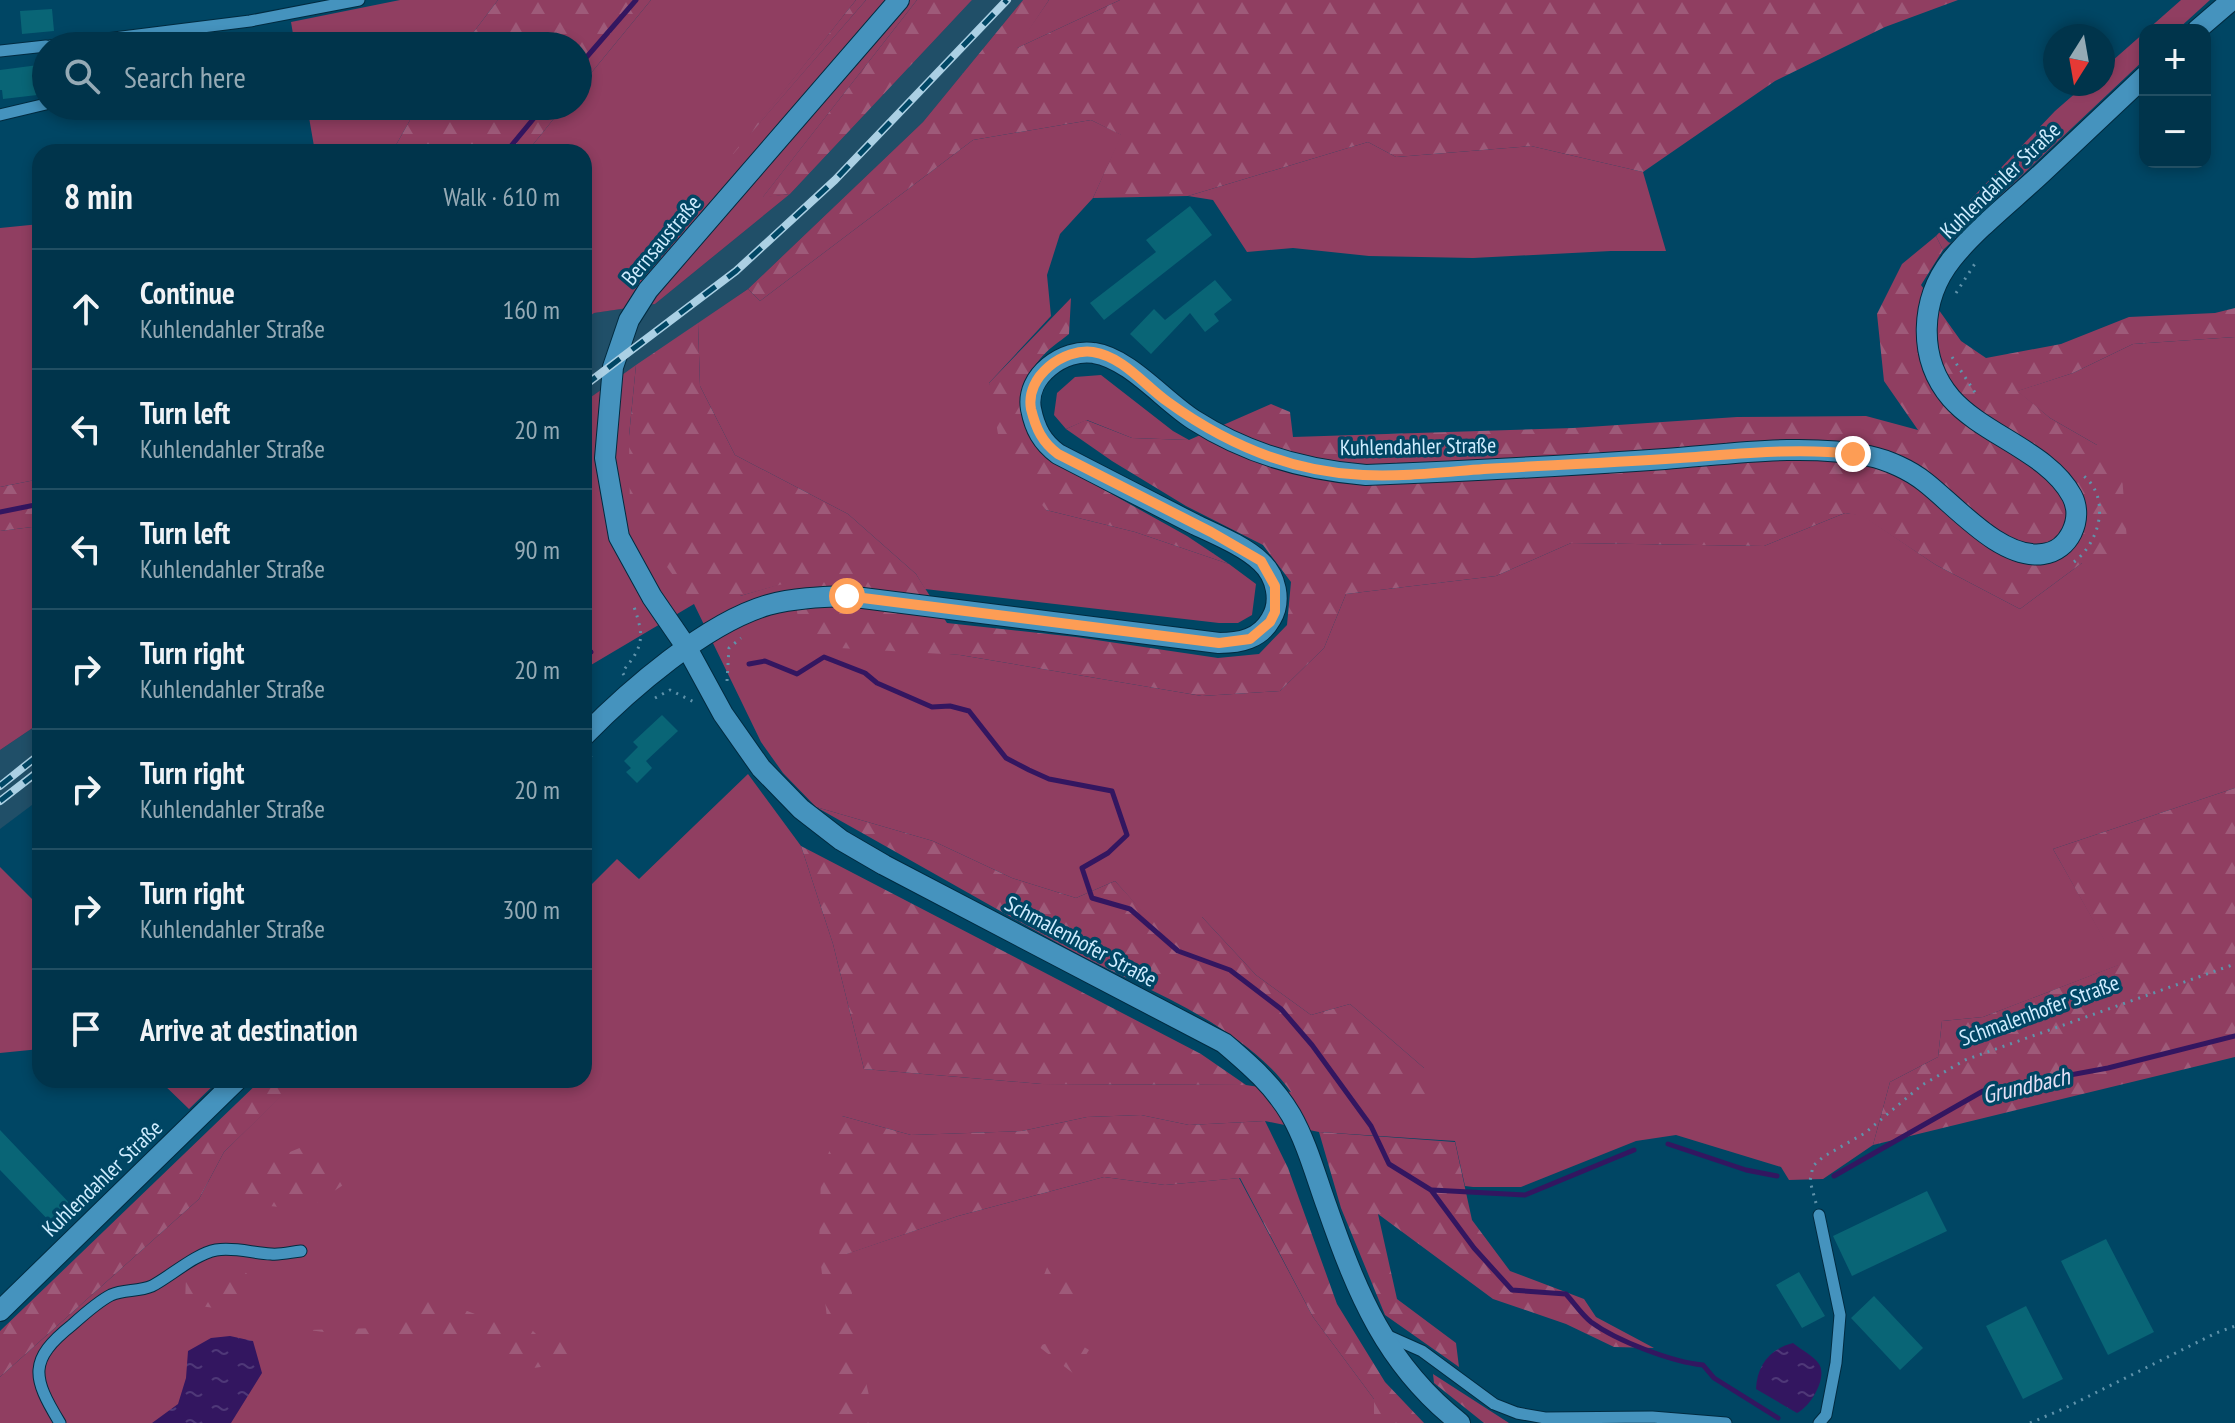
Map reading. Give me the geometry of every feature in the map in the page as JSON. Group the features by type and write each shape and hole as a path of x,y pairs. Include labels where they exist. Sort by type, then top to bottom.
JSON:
{"main road":[{"name":"Bernsaustraße","path":"687,648 652,597 619,537 605,458 613,367 618,349 629,320 648,290 899,0"},
{"path":"2204,24 2232,0"},
{"name":"Kuhlendahler Straße","path":"592,729 687,648 741,616 796,599 847,596 1219,643 1250,639 1261,631 1275,612 1277,598 1272,577 1261,561 1219,536 1058,454 1045,444 1038,433 1030,404 1034,390 1040,376 1057,359 1073,352 1093,352 1110,357 1194,420 1244,447 1266,457 1332,472 1381,475 1756,452 1829,451 1873,457 1893,464 1921,479 2007,547 2028,555 2050,553 2061,547 2073,531 2076,518 2071,495 2038,462 1951,398 1930,358 1925,325 1928,308 1951,260 2139,82"},
{"name":"Schmalenhofer Straße","path":"687,648 723,714 761,768 801,809 841,840 1224,1043 1260,1075 1291,1116 1364,1305 1404,1369 1433,1402 1460,1423"},
{"name":"Kuhlendahler Straße","path":"0,1311 229,1088"}],"lane":[{"path":"201,32 359,0"},
{"path":"0,51 32,48"},
{"path":"0,115 32,107"},
{"path":"1819,1215 1840,1315 1836,1363 1826,1415 1819,1423"},
{"path":"60,1423 38,1376 38,1362 60,1334 108,1296 140,1291 200,1256 218,1250 237,1249 271,1254 301,1251"},
{"path":"1381,1334 1422,1351 1463,1384 1494,1404 1517,1413 1545,1418 1652,1417 1726,1423"}],"path":[{"path":"631,600 641,626 642,643 622,672 646,703 670,690 694,702"},
{"name":"Schmalenhofer Straße","path":"1819,1215 1810,1181 1813,1166 1865,1133 1922,1085 1965,1060 2235,964"},
{"path":"2030,1423 2188,1345 2235,1326"}],"shaded area":[{"path":"972,0 1023,0 923,122 748,289 592,396 592,314 655,304 790,194"},
{"path":"32,728 32,805 0,829 0,750"}],"green space":[{"path":"400,0 498,0 474,32 293,32 291,22"},
{"path":"498,0 651,0 592,72 592,32 474,32"},
{"path":"651,0 856,0 749,135 866,0 917,0 763,197 790,194 655,304 592,314 592,144 533,144 553,120 592,120 592,72"},
{"path":"856,0 866,0 728,160"},
{"path":"917,0 972,0 790,194 762,198"},
{"path":"1023,0 1049,0 1017,48 1120,0 1958,0 1885,27 1775,81 1643,172 1531,146 1396,157 1368,142 1188,196 1093,198 1121,135 1091,120 973,140 760,301 748,289 923,122"},
{"path":"1049,0 1120,0 1015,49"},
{"path":"2181,0 2210,0 2184,24 2154,24"},
{"path":"2139,37 2139,65 2115,87 2115,58"},
{"path":"2072,96 2106,96 1943,250 1936,236"},
{"path":"309,120 410,120 397,144 314,144"},
{"path":"410,120 553,120 533,144 397,144"},
{"path":"1091,120 1122,135 1093,198 1060,234 1047,275 1051,316 989,383 1046,510 1135,532 1229,564 1256,584 1252,615 1238,623 925,589 916,574 848,514 735,455 700,386 698,323 748,289 760,301 973,140"},
{"path":"1368,142 1396,157 1531,146 1643,172 1666,251 1473,258 1369,256 1293,248 1247,252 1213,200 1188,196"},
{"path":"32,225 32,481 0,487 0,228"},
{"path":"1936,236 1943,250 1921,285 1961,341 1986,358 2061,344 2129,317 2215,313 2235,308 2235,337 2133,344 2073,373 2018,391 2050,418 2097,445 2122,475 2127,541 2111,570 2082,563 2020,609 1936,565 1862,516 1845,513 1764,546 1571,543 1496,576 1346,594 1324,648 1280,691 1202,696 960,655 805,646 790,582 740,596 694,604 630,516 629,436 636,365 698,323 700,386 735,455 848,514 916,574 947,623 1076,637 1218,658 1259,654 1287,625 1291,582 1263,545 1186,506 1066,429 1086,420 1132,438 1189,440 1271,404 1290,412 1293,437 1573,428 1737,417 1866,416 1918,430 1884,381 1877,314 1902,264"},
{"path":"1071,298 1069,334 1043,355 1024,391 1023,414 1030,437 1038,449 1056,463 1187,536 1229,564 1135,532 1046,510 1001,451 989,383"},
{"path":"2235,337 2235,788 2053,849 2119,965 1983,1017 1942,1021 1938,1057 1890,1082 1873,1145 1823,1179 1789,1180 1781,1167 1676,1135 1636,1141 1521,1187 1473,1187 1465,1186 1455,1141 1319,1132 1265,1121 1189,1125 1141,1115 1087,1117 1022,1131 911,1135 842,1116 846,1254 958,1216 1104,1177 1165,1185 1239,1178 1313,1317 1374,1399 1374,1423 0,1423 0,1377 199,1199 224,1152 289,1088 592,1088 592,884 617,859 639,879 748,774 801,846 833,944 864,1069 1042,1084 1246,1085 1291,1092 1424,1068 1350,1004 1311,1015 1256,975 1202,917 1148,918 1115,881 1076,898 1012,878 933,841 816,807 783,773 761,742 694,604 592,664 592,396 636,365 629,436 740,596 790,581 895,649 960,655 1202,696 1280,691 1324,648 1346,594 1496,576 1571,543 1764,546 1845,513 1862,515 1936,565 2020,609 2082,563 2097,445 2050,418 2017,391 2073,373 2133,344"},
{"path":"1101,375 1189,440 1132,438 1087,420 1066,429 1054,415 1057,393 1075,377"},
{"path":"32,481 32,527 0,531 0,487"},
{"path":"32,527 32,728 0,750 0,531"},
{"path":"2235,788 2235,1057 1873,1145 1890,1082 1938,1057 1942,1021 1983,1017 2118,965 2053,849"},
{"path":"816,807 933,841 1012,878 1076,898 1115,881 1148,917 1202,917 1256,975 1311,1015 1350,1004 1424,1068 1429,1101 1291,1092 1270,1067 1217,1026 1067,948"},
{"path":"801,846 1201,1054 1246,1085 1042,1084 864,1069 833,944"},
{"path":"0,867 32,899 32,1050 0,1053"},
{"path":"167,1088 211,1088 189,1109"},
{"path":"253,1088 290,1088 224,1152 199,1199 0,1377 0,1331"},
{"path":"1141,1115 1189,1125 1265,1121 1288,1168 1337,1304 1385,1382 1424,1423 1374,1423 1374,1399 1313,1317 1240,1178 1165,1185 1104,1177 958,1216 847,1254 859,1350 875,1423 839,1423 819,1248 821,1174 842,1116 911,1135 1022,1131 1087,1117"},
{"path":"1319,1132 1455,1142 1472,1220 1510,1271 1584,1299 1596,1317 1654,1348 1614,1347 1566,1324 1493,1299 1378,1214 1397,1299 1456,1343 1459,1367 1385,1315 1341,1208"},
{"path":"302,1147 349,1181 306,1210 235,1202 243,1178 268,1161"},
{"path":"1054,1250 1079,1271 1080,1301 1049,1301 1040,1285"},
{"path":"245,1272 263,1289 222,1309 185,1304 186,1276"},
{"path":"423,1294 475,1314 520,1318 536,1334 567,1340 579,1365 567,1363 527,1369 465,1334 373,1338 308,1330 376,1328"},
{"path":"1068,1337 1089,1350 1074,1374 1038,1346"},
{"path":"1433,1374 1509,1423 1484,1423 1434,1383"}],"water":[{"path":"230,1336 253,1341 262,1373 231,1423 152,1423 178,1404 186,1378 188,1351 211,1338"},
{"path":"1793,1343 1814,1358 1821,1370 1816,1392 1797,1413 1756,1389 1766,1360 1777,1349"}],"building":[{"path":"52,9 54,31 22,34 20,11"},
{"path":"32,66 32,96 3,99 0,70"},
{"path":"1190,206 1212,235 1104,320 1090,303 1156,252 1146,240"},
{"path":"1215,280 1232,300 1214,314 1219,321 1205,332 1190,313 1151,354 1130,334 1154,309 1165,320"},
{"path":"662,715 678,731 646,761 652,768 637,783 626,772 631,768 624,761 638,747 633,742"},
{"path":"0,1130 75,1209 56,1228 0,1170"},
{"path":"1927,1191 1947,1231 1852,1276 1833,1236"},
{"path":"2106,1239 2154,1332 2108,1355 2061,1261"},
{"path":"1799,1272 1825,1316 1802,1328 1776,1285"},
{"path":"1874,1296 1923,1348 1900,1370 1851,1318"},
{"path":"2026,1306 2063,1379 2023,1399 1986,1326"}],"waterway":[{"path":"592,51 636,0"},
{"path":"513,144 532,120"},
{"path":"0,512 32,506"},
{"path":"749,664 765,661 797,674 824,657 865,673 877,683 932,707 950,706 969,711 1006,758 1029,770 1049,779 1112,791 1127,835 1108,853 1082,868 1092,898 1130,909 1178,951 1230,970 1281,1009 1312,1045 1371,1126 1389,1164 1431,1190 1474,1248 1512,1290 1566,1294 1588,1319 1602,1329 1661,1355 1703,1365 1714,1378 1778,1418"},
{"name":"Grundbach","path":"1834,1176 1983,1091 2108,1068 2235,1036"},
{"name":"Grundbach","path":"1668,1144 1746,1170 1777,1176"},
{"name":"Grundbach","path":"1432,1190 1525,1195 1634,1150"}],"railway":[{"path":"592,380 736,271 835,180 1007,0"},
{"path":"0,786 32,760"},
{"path":"0,801 32,776"}],"route":[{"path":"847,596 1219,643 1250,639 1270,622 1277,598 1272,577 1261,561 1058,454 1045,444 1038,433 1030,404 1034,390 1040,376 1057,359 1073,352 1093,352 1110,357 1194,420 1244,447 1294,465 1332,472 1366,475 1426,473 1756,452 1829,451 1853,454"}]}
